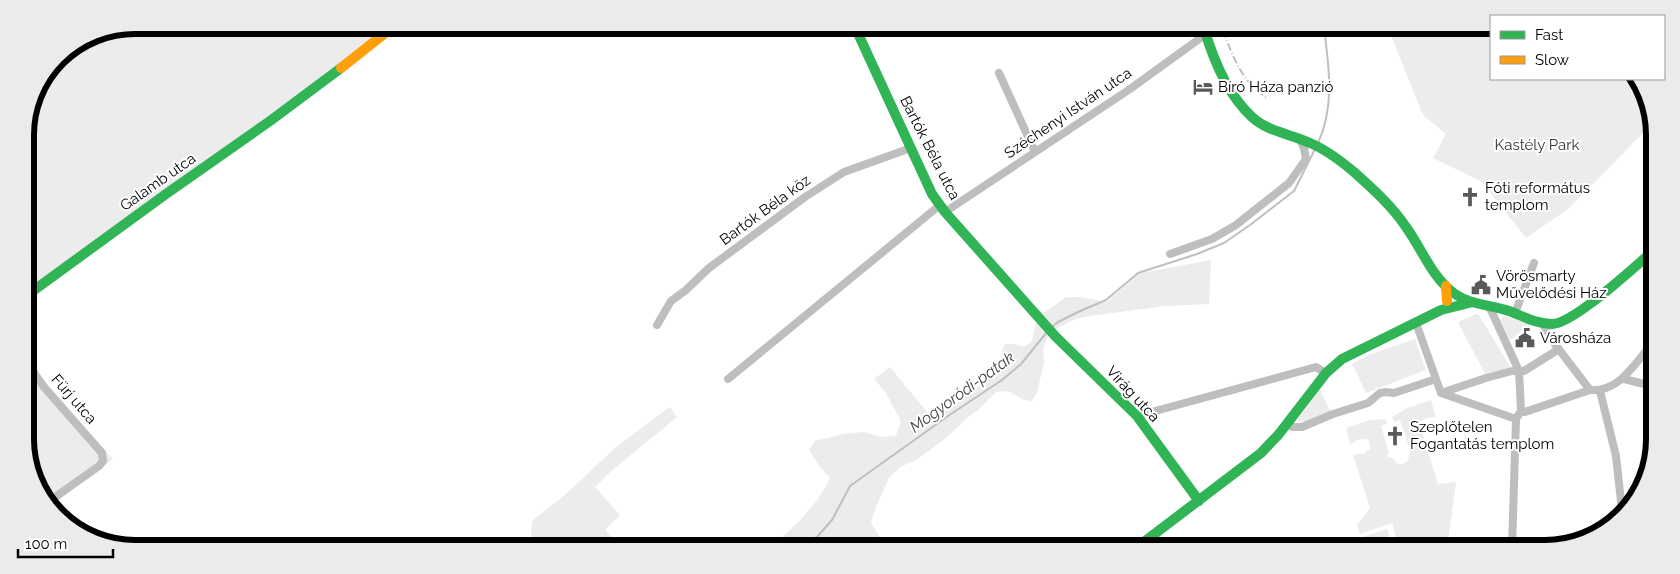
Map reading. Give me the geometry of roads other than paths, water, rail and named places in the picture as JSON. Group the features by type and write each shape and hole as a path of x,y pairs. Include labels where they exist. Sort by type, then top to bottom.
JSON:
{"main road":[{"name":"Galamb utca","path":"34,290 270,121 384,34"},
{"name":"Bartók Béla utca","path":"858,34 932,194 942,208 1052,332"},
{"path":"1206,34 1236,100 1245,111 1256,122 1317,146 1358,176 1391,206 1446,286 1456,295 1542,323 1556,324 1565,321 1646,257"},
{"path":"1445,307 1446,286"},
{"path":"1147,540 1261,453 1287,424 1326,373 1342,359 1455,302 1456,295"},
{"path":"1445,307 1474,302"},
{"name":"Virág utca","path":"1052,332 1138,416 1199,501"}],"street":[{"name":"Széchenyi István utca","path":"728,378 942,208 1035,152 1130,89 1201,34"},
{"path":"999,73 1035,152"},
{"path":"1170,254 1212,239 1236,225 1289,183 1306,159 1304,148 1299,138"},
{"name":"Bartók Béla köz","path":"657,325 671,301 686,290 709,268 805,197 844,172 911,148"},
{"path":"1515,313 1534,263"},
{"path":"1489,306 1520,371 1521,411 1516,419 1512,540"},
{"path":"1416,323 1441,393"},
{"path":"1542,323 1590,390"},
{"path":"1441,393 1512,371 1524,371 1559,349"},
{"path":"1521,411 1525,412 1590,390 1600,391 1612,386 1624,379 1646,352"},
{"path":"1138,416 1316,367 1326,373"},
{"name":"Fürj utca","path":"34,374 102,453 102,461 99,466 53,498"},
{"path":"1287,424 1292,427 1302,427 1333,414 1368,403 1380,393 1394,393 1436,379"},
{"path":"1624,379 1646,384"},
{"path":"1600,391 1616,456 1621,506"},
{"path":"1441,393 1516,419"}],"waterway":[{"name":"Mogyoródi-patak","path":"1318,143 1327,115 1329,101 1329,72 1325,34"},
{"name":"Mogyoródi-patak","path":"1052,327 1058,322 1106,300 1138,273 1224,243 1294,191 1315,149"},
{"name":"Mogyoródi-patak","path":"810,540 817,537 832,520 850,486 1002,380 1021,364 1047,332"}],"railway":[{"path":"1225,34 1234,59 1244,76 1267,98"}],"place":[{"name":"Bíró Háza panzió","path":"1203,87"},
{"name":"Fóti református templom","path":"1470,197"},
{"name":"Vörösmarty Művelődési Ház","path":"1481,285"},
{"name":"Városháza","path":"1525,338"},
{"name":"Szeplőtelen Fogantatás templom","path":"1395,436"}],"park label":[{"name":"Kastély Park","path":"1537,145"}]}
